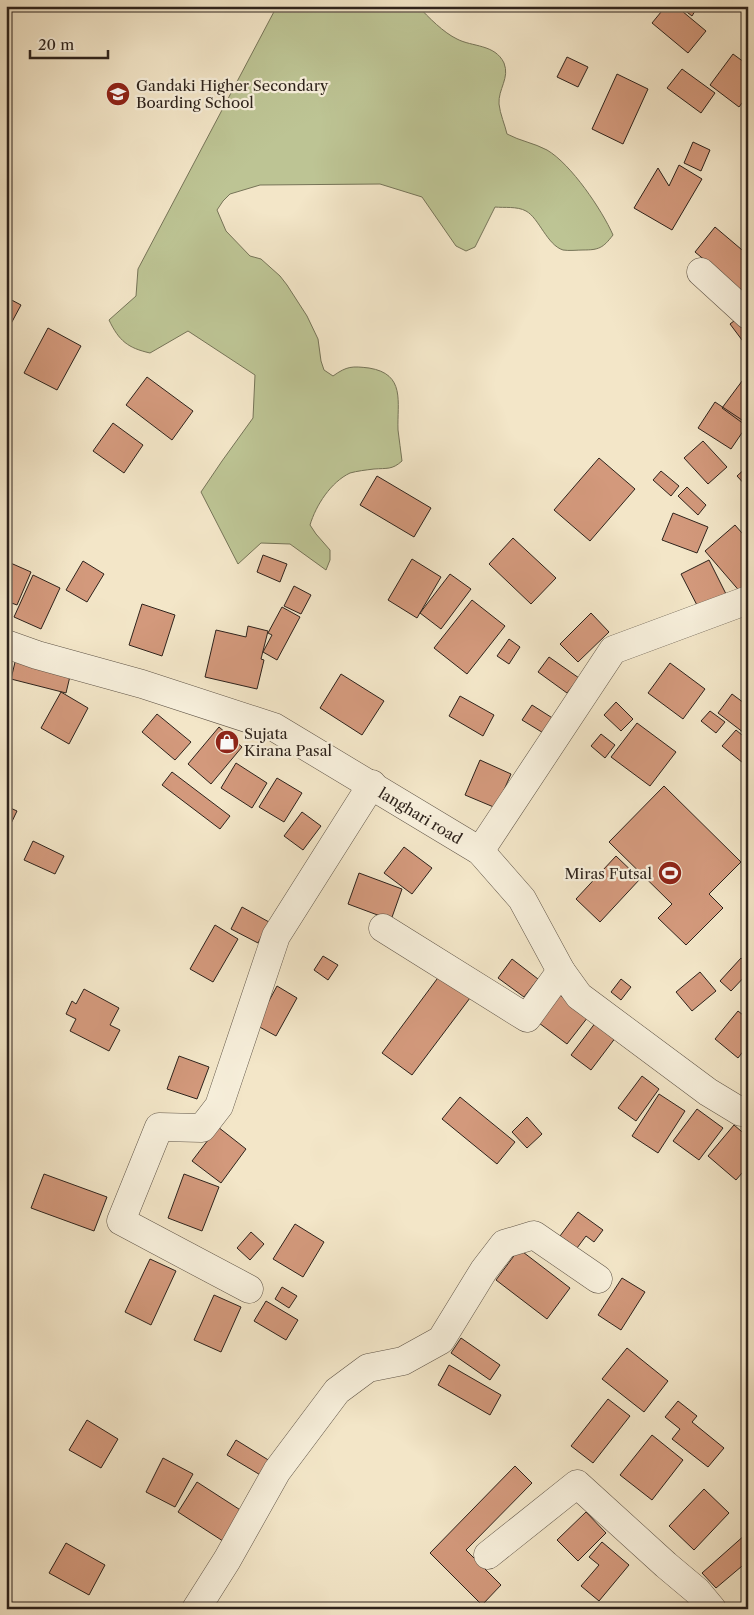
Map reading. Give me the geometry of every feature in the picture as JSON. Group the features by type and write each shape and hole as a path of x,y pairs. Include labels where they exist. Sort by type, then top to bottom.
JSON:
{"street":[{"path":"701,272 748,316"},
{"path":"480,851 613,650 748,600"},
{"name":"langhari road","path":"6,644 37,655 142,684 274,727 372,784 480,851 522,900 561,971 579,996 701,1086 741,1112 748,1110"},
{"path":"250,1289 121,1221 159,1127 202,1128 219,1106 276,936 372,784"},
{"path":"382,928 527,1018 561,971"},
{"path":"196,1609 227,1560 277,1471 337,1391 368,1368 403,1362 441,1340 484,1270 504,1244 534,1236 598,1279"},
{"path":"488,1555 577,1484 697,1591 712,1609"}],"green space":[{"path":"277,6 418,6 436,24 452,36 463,42 495,52 504,63 506,74 500,93 499,104 507,134 547,150 566,166 576,176 594,201 613,235 597,249 563,250 552,243 531,214 522,209 495,207 475,247 466,251 456,246 422,197 380,184 260,185 230,194 223,201 217,210 226,231 250,256 261,259 280,276 307,316 318,339 324,370 333,376 342,370 354,367 381,371 389,376 397,391 398,430 402,461 392,467 350,473 343,477 325,495 313,517 310,525 330,550 330,560 326,570 290,544 261,543 238,564 201,492 253,418 255,375 188,331 150,353 136,349 121,338 109,320 136,296 138,269"}],"building":[{"path":"666,6 676,6 706,31 688,53 652,23"},
{"path":"679,6 698,6 692,16"},
{"path":"733,54 748,65 748,95 739,107 710,85"},
{"path":"567,57 588,67 578,87 557,77"},
{"path":"682,69 715,93 701,113 667,88"},
{"path":"617,74 648,89 623,144 592,129"},
{"path":"693,142 710,150 701,171 684,163"},
{"path":"679,165 702,179 672,230 634,208 658,168 669,186"},
{"path":"715,227 748,255 748,296 695,252"},
{"path":"6,297 21,305 6,333"},
{"path":"748,312 748,348 730,324"},
{"path":"48,328 81,346 57,390 24,373"},
{"path":"748,373 748,427 722,408"},
{"path":"147,377 193,411 172,440 126,405"},
{"path":"715,402 748,424 731,449 698,428"},
{"path":"113,423 143,445 124,473 93,451"},
{"path":"703,441 727,467 708,484 684,458"},
{"path":"599,458 635,489 590,541 554,510"},
{"path":"748,466 748,488 737,476"},
{"path":"661,471 679,486 671,496 653,480"},
{"path":"377,476 431,508 414,537 360,505"},
{"path":"687,487 706,505 698,515 678,496"},
{"path":"673,513 708,527 697,553 662,540"},
{"path":"735,525 748,540 748,589 742,594 705,551"},
{"path":"513,538 556,578 531,604 489,564"},
{"path":"263,555 287,564 280,582 257,572"},
{"path":"412,559 441,577 417,618 388,600"},
{"path":"709,560 727,596 700,611 681,574"},
{"path":"6,561 31,572 17,605 6,601"},
{"path":"83,561 104,574 87,602 66,590"},
{"path":"450,574 471,589 441,629 420,613"},
{"path":"33,575 60,588 41,629 14,617"},
{"path":"294,586 311,595 301,614 284,606"},
{"path":"472,600 505,626 467,674 434,648"},
{"path":"142,604 175,615 162,656 129,645"},
{"path":"282,607 300,617 277,660 263,652 272,635 268,633"},
{"path":"591,613 609,632 578,662 560,644"},
{"path":"248,626 268,631 261,659 264,660 257,689 205,677 216,630 246,637"},
{"path":"509,639 520,647 509,664 497,656"},
{"path":"549,657 579,678 567,693 538,672"},
{"path":"16,658 71,672 66,693 11,679"},
{"path":"670,663 705,689 683,719 648,693"},
{"path":"341,674 384,701 362,735 320,708"},
{"path":"61,692 88,708 69,744 41,728"},
{"path":"732,694 748,706 748,736 718,713"},
{"path":"460,696 494,715 483,736 449,716"},
{"path":"616,702 633,719 621,731 604,715"},
{"path":"532,705 554,719 545,734 522,720"},
{"path":"710,711 725,722 716,733 701,721"},
{"path":"157,714 191,742 175,760 142,732"},
{"path":"637,723 676,752 650,786 611,757"},
{"path":"219,727 242,747 211,784 188,764"},
{"path":"736,730 748,740 748,767 722,746"},
{"path":"601,734 615,745 605,758 591,746"},
{"path":"480,760 511,774 496,808 465,795"},
{"path":"236,763 267,783 252,808 221,788"},
{"path":"172,772 230,816 220,829 162,785"},
{"path":"277,778 302,793 284,822 259,807"},
{"path":"664,786 741,862 709,894 723,908 686,945 658,918 672,904 609,842"},
{"path":"6,806 17,811 6,834"},
{"path":"302,812 321,826 303,850 284,836"},
{"path":"33,841 64,856 55,874 24,860"},
{"path":"404,847 432,868 412,894 384,873"},
{"path":"616,856 640,879 600,922 576,899"},
{"path":"359,873 402,889 391,920 348,904"},
{"path":"242,907 269,922 258,943 231,929"},
{"path":"215,925 238,939 213,982 190,969"},
{"path":"323,956 338,965 328,980 314,970"},
{"path":"741,958 748,964 748,973 731,991 720,981"},
{"path":"512,959 538,979 524,997 498,978"},
{"path":"700,972 716,991 692,1011 676,992"},
{"path":"440,975 470,998 412,1075 382,1053"},
{"path":"621,979 631,987 621,1000 611,992"},
{"path":"277,986 297,998 276,1036 256,1025"},
{"path":"84,989 119,1008 110,1025 120,1030 109,1051 70,1031 76,1019 66,1014 72,1001 76,1004"},
{"path":"560,995 588,1017 567,1044 539,1023"},
{"path":"738,1011 748,1019 748,1045 738,1058 715,1039"},
{"path":"596,1022 616,1037 591,1070 571,1055"},
{"path":"179,1056 209,1067 197,1099 167,1089"},
{"path":"642,1076 659,1089 636,1121 618,1108"},
{"path":"659,1094 685,1111 658,1153 632,1136"},
{"path":"460,1097 515,1142 497,1164 442,1119"},
{"path":"697,1109 723,1128 699,1160 673,1141"},
{"path":"527,1117 542,1134 527,1148 512,1132"},
{"path":"734,1125 748,1137 748,1166 736,1180 708,1156"},
{"path":"218,1127 246,1149 221,1183 192,1161"},
{"path":"44,1174 107,1197 94,1231 31,1208"},
{"path":"184,1174 219,1187 202,1231 168,1218"},
{"path":"578,1212 603,1230 594,1242 586,1236 577,1248 560,1236"},
{"path":"295,1224 324,1242 303,1277 273,1259"},
{"path":"251,1232 264,1244 250,1260 237,1248"},
{"path":"519,1249 570,1288 547,1319 496,1280"},
{"path":"150,1259 176,1271 151,1325 125,1312"},
{"path":"622,1278 645,1292 621,1330 598,1315"},
{"path":"282,1287 297,1296 289,1308 275,1299"},
{"path":"214,1295 241,1307 221,1352 194,1340"},
{"path":"266,1301 298,1320 286,1340 254,1321"},
{"path":"461,1338 500,1365 490,1380 451,1353"},
{"path":"627,1348 668,1381 644,1412 602,1379"},
{"path":"449,1365 501,1395 490,1415 438,1385"},
{"path":"608,1399 630,1416 593,1463 571,1446"},
{"path":"678,1401 697,1416 692,1422 724,1448 708,1467 672,1439 680,1429 665,1417"},
{"path":"87,1420 118,1439 101,1468 69,1450"},
{"path":"652,1435 683,1460 652,1500 620,1475"},
{"path":"236,1440 270,1461 262,1476 227,1455"},
{"path":"163,1458 193,1474 175,1507 146,1492"},
{"path":"515,1466 532,1483 466,1550 501,1585 482,1605 430,1553"},
{"path":"197,1482 245,1513 226,1543 178,1512"},
{"path":"704,1489 729,1513 694,1550 669,1526"},
{"path":"586,1512 606,1533 578,1561 557,1540"},
{"path":"746,1534 748,1536 748,1561 716,1588 702,1573"},
{"path":"602,1542 629,1565 599,1601 581,1586 599,1565 589,1557"},
{"path":"66,1543 105,1565 89,1595 49,1573"}],"place":[{"name":"Gandaki Higher Secondary Boarding School","path":"118,94"},
{"name":"Sujata Kirana Pasal","path":"227,742"},
{"name":"Miras Futsal","path":"670,873"}]}
